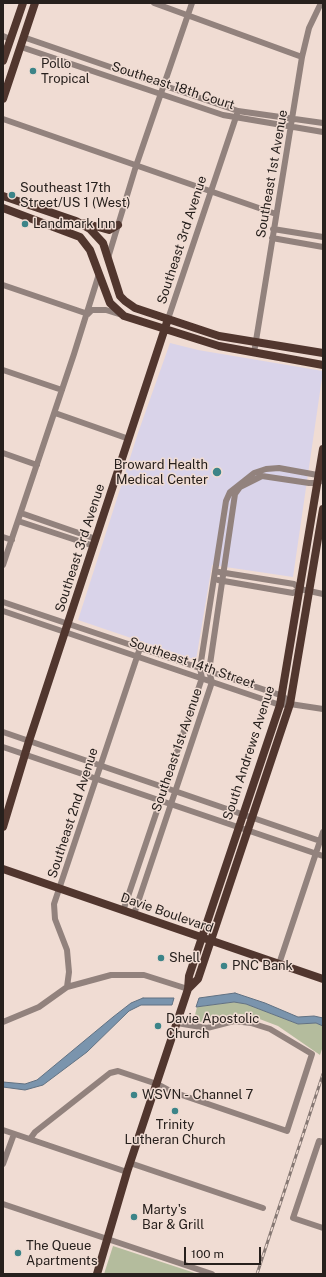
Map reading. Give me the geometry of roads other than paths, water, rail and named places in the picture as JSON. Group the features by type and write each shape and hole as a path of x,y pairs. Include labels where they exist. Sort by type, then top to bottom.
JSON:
{"main road":[{"path":"3,61 7,38 15,26 22,3"},
{"path":"3,100 35,3"},
{"path":"15,26 20,46"},
{"path":"7,38 14,45 16,59"},
{"path":"3,196 76,221 109,230 118,225"},
{"path":"3,208 80,237 90,250 100,273 110,303 124,316 218,346 323,365"},
{"path":"34,219 38,208"},
{"path":"76,221 90,229 103,243 118,291 124,301 135,308 219,336 323,353"},
{"name":"Southeast 3rd Avenue","path":"3,827 29,741 168,319"},
{"name":"South Andrews Avenue","path":"97,1274 128,1168 188,989 189,976 283,696 300,589 320,479 323,449"},
{"name":"South Andrews Avenue","path":"188,989 198,979 290,704 323,509"},
{"name":"Davie Boulevard","path":"3,869 323,979"}],"street":[{"path":"154,3 302,57"},
{"path":"108,258 136,166 165,86 192,3"},
{"name":"Southeast 1st Avenue","path":"254,353 302,57 309,28 321,3"},
{"name":"Southeast 18th Court","path":"23,37 238,111 323,123"},
{"name":"Southeast 18th Court","path":"20,46 236,118 323,132"},
{"name":"Southeast 3rd Avenue","path":"168,319 238,111"},
{"path":"3,119 276,214"},
{"path":"273,229 323,237"},
{"path":"272,238 323,247"},
{"path":"3,565 55,414 100,273"},
{"path":"3,286 88,314"},
{"path":"88,314 92,310 106,310 124,316"},
{"path":"3,370 62,390"},
{"path":"55,414 129,439"},
{"path":"3,453 37,465"},
{"path":"202,678 200,668 226,502 233,493 254,473 266,469 279,468 320,479"},
{"path":"233,493 240,487 262,476 320,479"},
{"name":"Southeast 1st Avenue","path":"134,914 212,682 209,671 233,493"},
{"path":"21,513 95,543"},
{"path":"18,521 95,543"},
{"path":"3,537 12,540"},
{"path":"215,571 261,580 294,584 300,589 323,594"},
{"path":"214,580 293,593 300,589"},
{"path":"260,588 261,580"},
{"name":"Southeast 14th Street","path":"3,602 283,696"},
{"name":"Southeast 14th Street","path":"3,611 280,705 290,704 323,709"},
{"path":"208,618 216,620"},
{"name":"Southeast 2nd Avenue","path":"67,987 67,950 55,919 54,904 140,648"},
{"name":"Southeast 1st Avenue","path":"123,910 202,678"},
{"path":"283,696 290,704"},
{"path":"3,732 321,842"},
{"path":"3,747 323,856"},
{"path":"279,964 321,842 323,832"},
{"path":"3,1022 39,1007 67,987 111,975 144,975 188,989"},
{"path":"30,1139 36,1132 110,1073 118,1072 157,1084 170,1091 288,1131 312,1054 270,1029 251,1023 234,1021 207,1028 177,1023"},
{"path":"3,1130 263,1208"},
{"path":"3,1164 14,1134"},
{"path":"321,1142 293,1218 323,1228"},
{"path":"3,1204 212,1274"}],"water":[{"path":"235,993 265,1003 298,1017 314,1016 323,1018 323,1026 316,1023 298,1024 246,1004 234,1002 196,1007 199,998"},
{"path":"143,998 174,998 172,1005 141,1005 129,1011 87,1052 43,1085 25,1090 3,1087 3,1082 25,1084 37,1080 131,1003"}],"railway":[{"path":"257,1274 323,1074"}],"place":[{"name":"Pollo Tropical","path":"33,71"},
{"name":"Southeast 17th Street/US 1 (West)","path":"12,195"},
{"name":"Landmark Inn","path":"25,224"},
{"name":"Broward Health Medical Center","path":"217,472"},
{"name":"Shell","path":"161,958"},
{"name":"PNC Bank","path":"224,966"},
{"name":"Davie Apostolic Church","path":"158,1026"},
{"name":"WSVN - Channel 7","path":"134,1095"},
{"name":"Trinity Lutheran Church","path":"175,1111"},
{"name":"Marty's Bar & Grill","path":"134,1217"},
{"name":"The Queue Apartments","path":"18,1253"}]}
